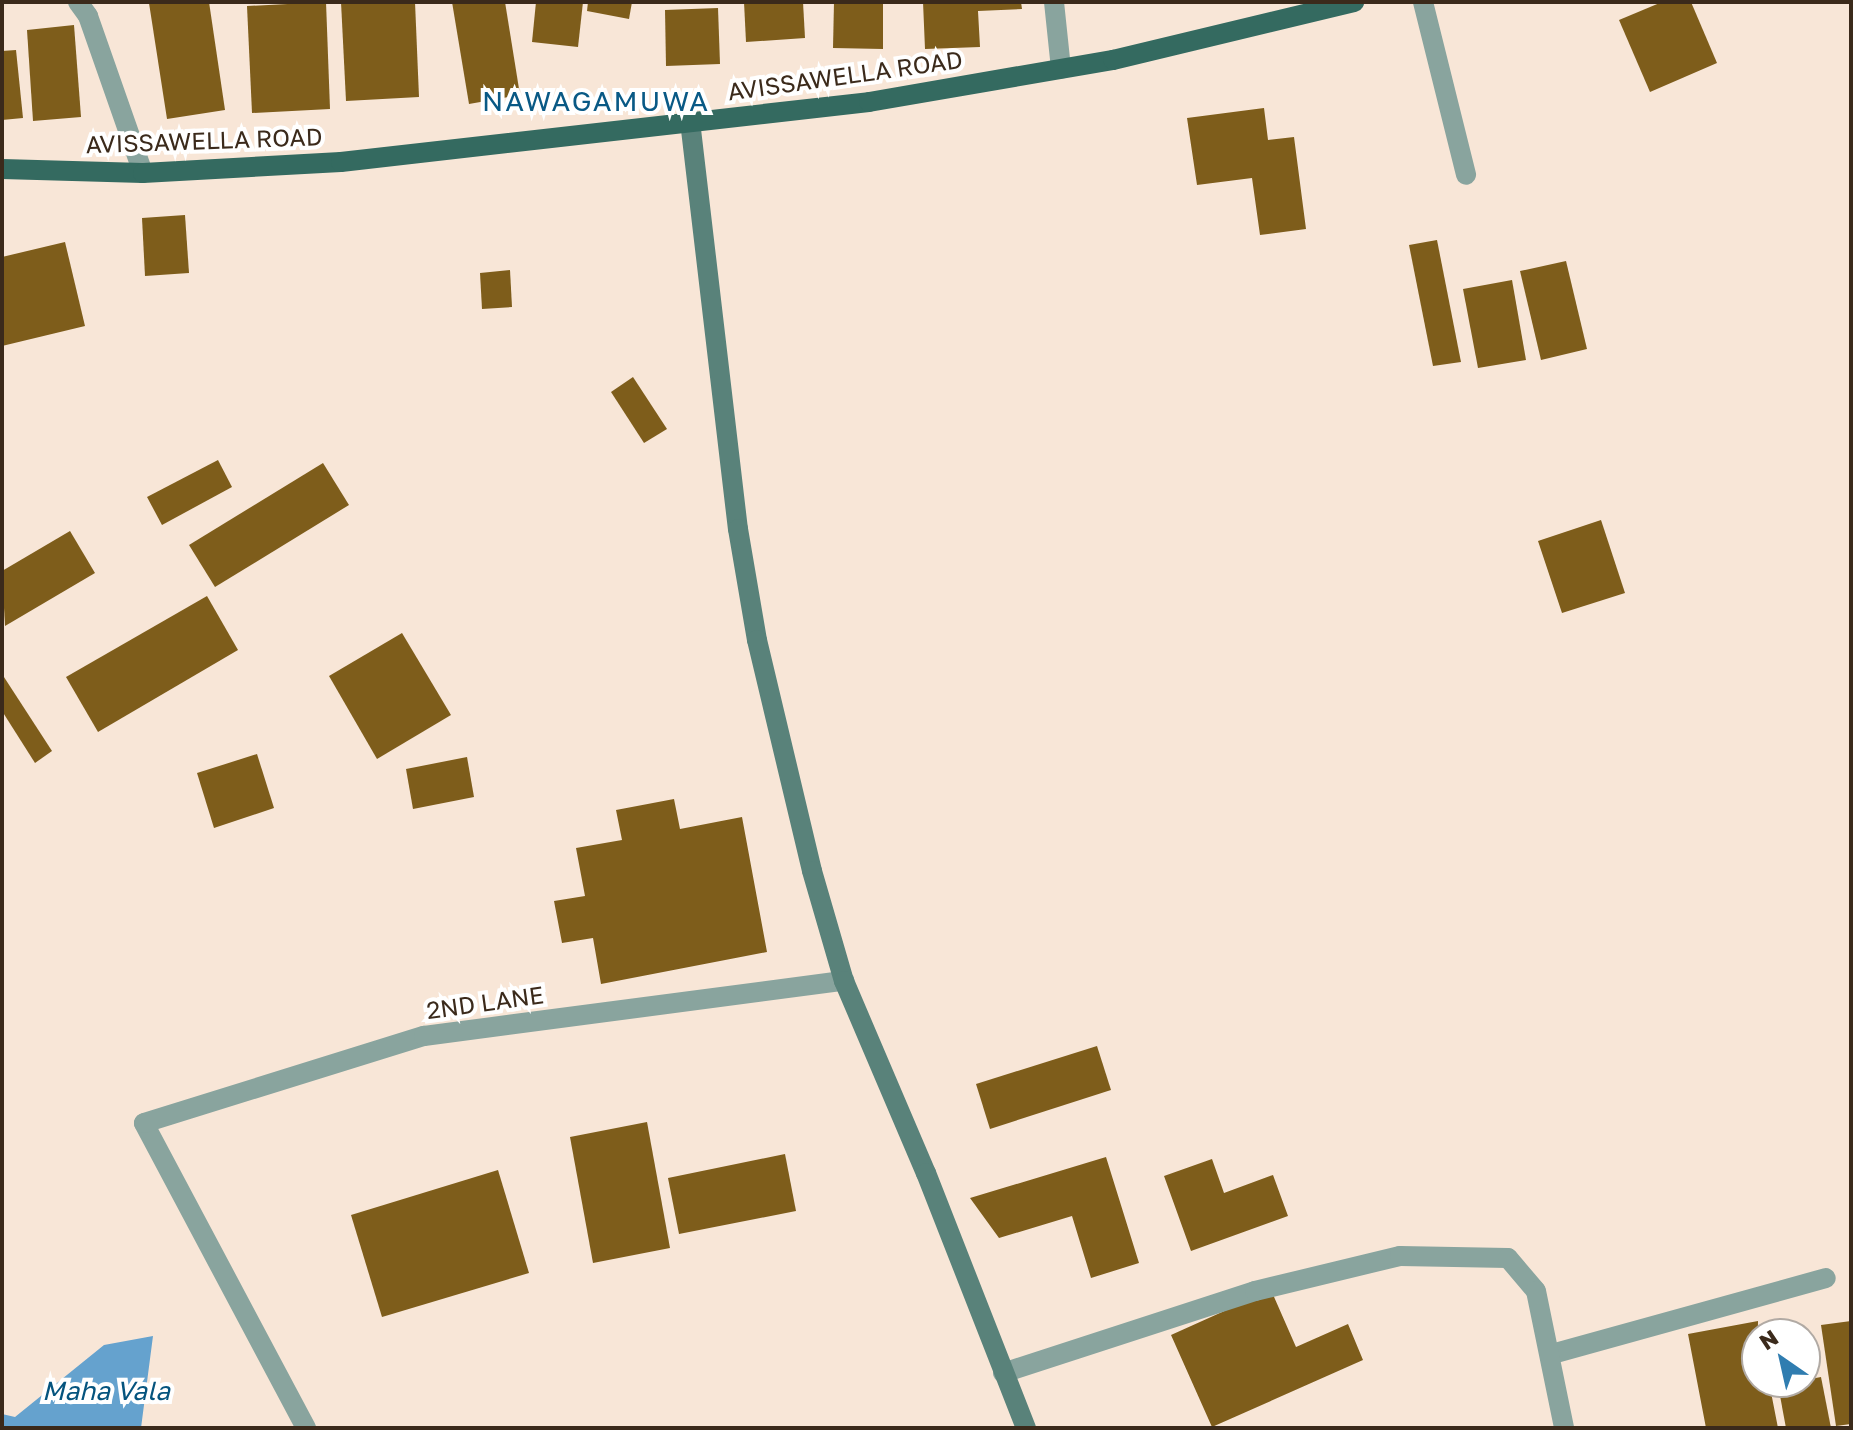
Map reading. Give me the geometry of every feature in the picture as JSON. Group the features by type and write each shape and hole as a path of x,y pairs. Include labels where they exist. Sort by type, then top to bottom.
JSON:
{"main road":[{"name":"AVISSAWELLA ROAD","path":"2,169 143,173 341,162 869,102 1061,69 1354,2"}],"street":[{"path":"78,2 88,16 143,173"},
{"path":"1054,2 1061,69"},
{"path":"1423,2 1466,175"},
{"path":"690,121 718,373 755,626 812,871 844,981 926,1173 1026,1428"},
{"name":"2ND LANE","path":"306,1428 144,1123 424,1036 844,981"},
{"path":"1003,1373 1255,1291 1400,1256 1508,1258 1536,1291 1552,1354 1564,1428"},
{"path":"1552,1354 1826,1278"}],"water":[{"name":"Maha Vala","path":"153,1336 141,1428 2,1428 2,1414 15,1417 104,1345"}],"building":[{"path":"209,2 225,110 167,119 149,3"},
{"path":"326,2 330,109 252,113 247,6"},
{"path":"341,2 415,2 419,97 346,101"},
{"path":"452,2 505,2 520,95 469,104"},
{"path":"536,2 583,2 578,47 532,42"},
{"path":"588,2 632,2 629,19 587,11"},
{"path":"744,2 803,2 805,38 746,42"},
{"path":"834,2 883,2 883,49 833,48"},
{"path":"923,2 1021,2 1022,9 978,11 980,47 925,49"},
{"path":"1662,2 1691,2 1717,63 1650,92 1619,20"},
{"path":"718,8 720,64 666,66 665,10"},
{"path":"74,25 81,117 33,121 27,30"},
{"path":"16,50 23,118 2,120 2,51"},
{"path":"1264,108 1268,140 1294,137 1306,229 1260,235 1252,178 1197,185 1187,118"},
{"path":"185,215 189,273 145,276 142,218"},
{"path":"1437,240 1461,362 1433,366 1409,245"},
{"path":"65,242 85,326 2,346 2,257"},
{"path":"1566,261 1587,349 1541,360 1520,271"},
{"path":"510,270 512,307 482,309 480,273"},
{"path":"1512,280 1526,360 1478,368 1463,289"},
{"path":"633,377 667,429 644,443 611,392"},
{"path":"218,460 232,487 162,525 147,497"},
{"path":"323,463 349,505 215,587 189,545"},
{"path":"1601,520 1625,593 1562,613 1538,541"},
{"path":"70,531 95,573 5,626 2,571"},
{"path":"207,596 238,650 98,732 66,677"},
{"path":"402,633 451,715 377,759 329,676"},
{"path":"2,674 52,751 35,763 2,711"},
{"path":"257,754 274,808 214,828 197,773"},
{"path":"467,757 474,797 413,809 406,769"},
{"path":"674,799 680,829 742,817 767,952 601,984 593,938 562,943 554,901 585,896 576,848 622,840 616,810"},
{"path":"1097,1046 1111,1090 990,1129 976,1084"},
{"path":"647,1122 670,1248 593,1263 570,1137"},
{"path":"785,1154 796,1211 679,1234 668,1178"},
{"path":"1106,1157 1139,1263 1091,1278 1072,1216 999,1238 970,1198"},
{"path":"1212,1159 1224,1193 1273,1175 1288,1216 1191,1251 1164,1176"},
{"path":"498,1170 529,1273 382,1317 351,1215"},
{"path":"1271,1290 1296,1347 1348,1324 1363,1360 1212,1427 1171,1335"},
{"path":"1851,1321 1851,1424 1836,1426 1821,1325"},
{"path":"1741,1324 1741,1398 1772,1398 1778,1428 1706,1428 1688,1334"},
{"path":"1821,1377 1831,1428 1786,1428 1780,1398 1821,1398"}],"district":[{"name":"NAWAGAMUWA","path":"596,101"}]}
